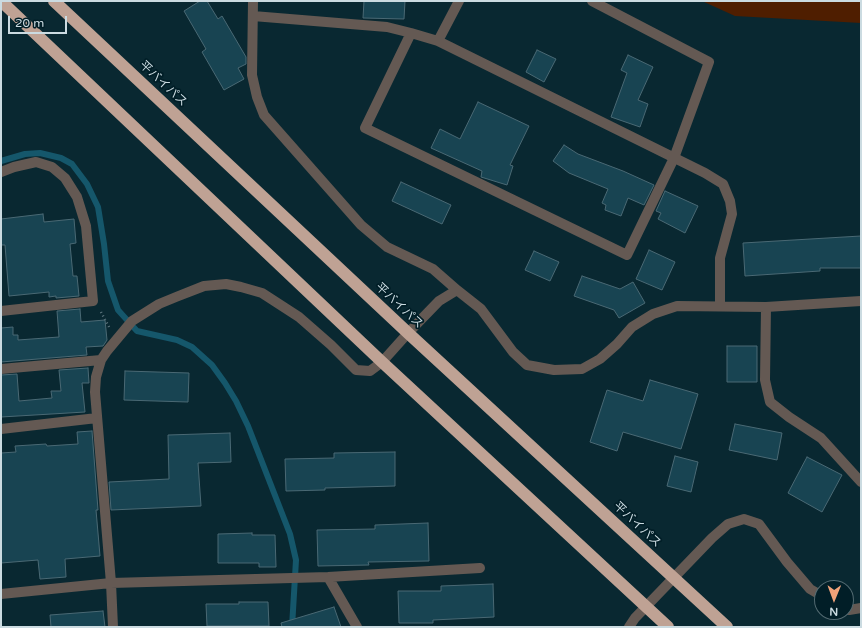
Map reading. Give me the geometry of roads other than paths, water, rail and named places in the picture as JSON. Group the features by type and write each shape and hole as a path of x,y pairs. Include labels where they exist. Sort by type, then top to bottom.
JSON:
{"highway":[{"path":"1,1 382,362 668,627"},
{"name":"平バイパス","path":"54,1 408,333 728,627"}],"street":[{"path":"253,1 252,75 257,97 264,115 361,225 387,247 433,269 482,309 513,352 528,365 554,370 582,369 600,359 617,344 632,327 653,314 677,306 766,307 861,301"},
{"path":"438,41 459,1"},
{"path":"412,32 365,128 627,255 674,158 709,62 592,1"},
{"path":"253,16 387,27 412,32 438,41 705,173 723,184 730,201 732,214 720,258 720,306"},
{"path":"1,172 14,167 36,162 52,167 68,182 77,197 86,226 92,301 1,311"},
{"path":"113,627 111,583 97,418 96,377 102,360 117,338 132,322 159,304 204,286 226,284 241,287 262,293 299,316 356,370 370,371 382,362 439,301 457,290"},
{"path":"766,307 765,380 770,402 789,417 821,438 861,482"},
{"path":"1,369 102,360"},
{"path":"1,429 97,418"},
{"path":"629,627 635,618 712,538 728,524 744,519 759,524 787,562 814,591"},
{"path":"1,594 111,583 297,578 480,568"},
{"path":"328,576 357,627"}],"waterway":[{"path":"1,161 25,154 40,153 61,158 72,164 87,184 98,207 108,281 118,310 137,331 177,340 192,347 212,365 225,383 236,401 248,426 290,534 296,560 292,627"}]}
